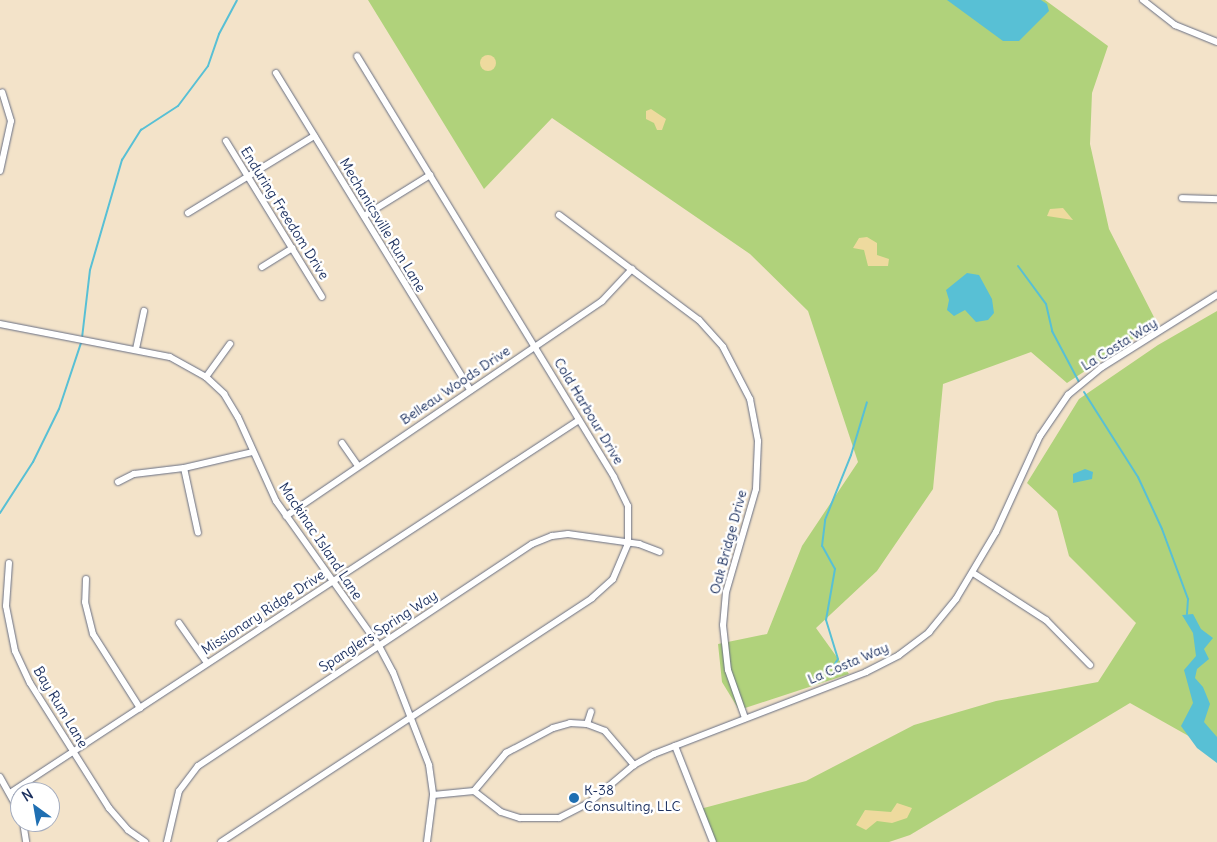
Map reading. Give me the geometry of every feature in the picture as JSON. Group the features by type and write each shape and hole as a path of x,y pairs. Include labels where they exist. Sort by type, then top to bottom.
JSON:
{"street":[{"path":"1143,0 1175,25 1217,42"},
{"name":"Cold Harbour Drive","path":"358,56 535,346 628,506 628,544 613,579 592,598 411,718"},
{"name":"Mechanicsville Run Lane","path":"276,73 470,390"},
{"path":"0,171 11,121 2,92"},
{"path":"188,213 314,136"},
{"name":"Enduring Freedom Drive","path":"226,141 322,297"},
{"path":"364,216 430,175"},
{"path":"1182,198 1217,199"},
{"name":"Oak Bridge Drive","path":"559,215 686,308 717,339 743,382 754,412 758,441 756,488 726,592 723,625 728,670 745,718"},
{"path":"262,267 292,248"},
{"name":"Belleau Woods Drive","path":"286,516 610,294 632,269"},
{"name":"La Costa Way","path":"474,791 501,812 520,818 559,818 590,802 634,765 675,746 866,672 899,655 937,624 973,573 996,532 1040,436 1068,395 1102,367 1217,295"},
{"path":"136,349 144,310"},
{"name":"Mackinac Island Lane","path":"0,324 170,357 206,377 231,404 286,516 379,646 411,718 429,765 433,795 427,842"},
{"path":"206,377 230,344"},
{"name":"Missionary Ridge Drive","path":"28,782 579,420"},
{"path":"342,443 358,466"},
{"path":"118,482 134,474 184,468 253,452"},
{"path":"184,468 198,533"},
{"name":"Spanglers Spring Way","path":"168,842 179,791 198,766 517,553 545,539 568,534 628,544 639,544 660,552"},
{"name":"Bay Rum Lane","path":"9,563 6,606 15,651 30,683 114,816 145,842"},
{"path":"973,573 1046,620 1090,665"},
{"path":"86,579 85,602 93,634 140,708"},
{"path":"179,623 207,663"},
{"path":"587,724 591,712"},
{"path":"221,842 411,718"},
{"path":"433,795 474,791 506,753 553,728 570,723 587,724 605,731 634,765"},
{"path":"675,746 713,842"},
{"path":"0,777 10,793"}],"green space":[{"path":"368,0 1045,0 1108,46 1092,93 1090,144 1109,229 1157,323 1067,383 1031,352 943,384 933,489 877,571 816,628 849,674 739,710 722,682 718,644 767,634 802,546 858,462 808,311 750,254 552,118 484,189"},
{"path":"1217,311 1217,752 1130,703 910,835 889,842 715,842 700,809 806,781 914,725 996,701 1098,682 1136,623 1069,556 1057,511 1027,483 1079,399 1158,345"}],"sand":[{"path":"488,55 494,57 496,63 494,69 488,71 482,69 480,63 482,57"},
{"path":"651,109 666,119 662,130 657,130 654,123 646,119 646,111"},
{"path":"1063,208 1073,220 1047,216 1050,209"},
{"path":"867,237 877,243 877,255 889,259 888,266 868,266 864,250 853,248 859,238"},
{"path":"897,803 912,808 907,818 892,823 877,821 866,830 856,825 865,810 891,812"}],"water":[{"path":"947,0 1041,0 1047,4 1049,11 1019,41 1003,41"},
{"path":"967,273 979,275 992,299 994,313 988,320 976,322 965,310 954,316 947,310 949,300 946,290"},
{"path":"1085,469 1093,472 1092,479 1073,483 1073,474"},
{"path":"1193,614 1201,629 1213,638 1204,649 1209,659 1197,669 1195,678 1203,687 1210,704 1204,722 1217,737 1217,763 1197,748 1181,726 1193,703 1184,670 1196,656 1193,633 1182,615"}],"waterway":[{"path":"82,338 90,270 122,160 141,130 178,106 208,66 219,34 237,0"},
{"path":"1018,266 1046,304 1052,331 1079,382"},
{"path":"0,513 33,462 59,409 81,343"},
{"path":"1084,392 1138,477 1162,529 1188,599 1187,614"},
{"path":"833,667 838,659 826,620 835,569 822,546 825,520 851,455 867,402"}],"place":[{"name":"K-38 Consulting, LLC","path":"574,798"}]}
